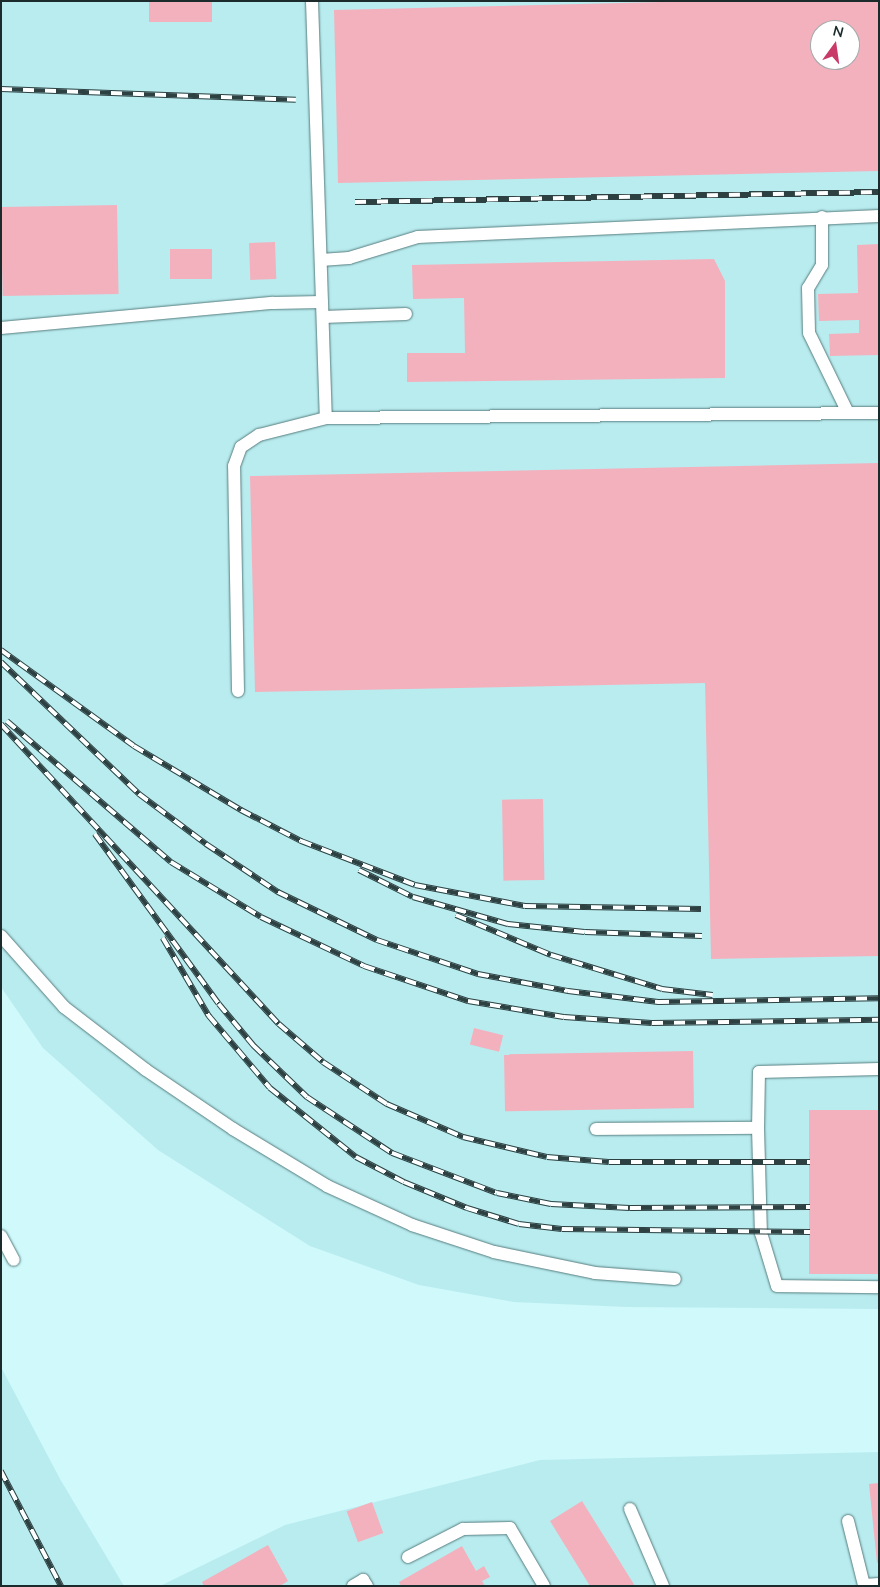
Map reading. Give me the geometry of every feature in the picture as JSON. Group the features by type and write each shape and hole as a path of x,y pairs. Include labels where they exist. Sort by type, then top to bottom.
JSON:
{"lane":[{"path":"312,1 326,418"},
{"path":"321,260 349,258 418,237 822,217 879,216"},
{"path":"822,217 822,266 808,288 809,333 848,413"},
{"path":"1,328 273,303 322,302"},
{"path":"323,317 406,314"},
{"path":"238,691 234,466 241,448 259,435 326,418 879,413"},
{"path":"1,936 64,1007 116,1047 233,1129 327,1186 412,1225 494,1252 595,1273 675,1279"},
{"path":"879,1069 758,1072 761,1233 777,1286 879,1286"},
{"path":"596,1129 758,1128"},
{"path":"1,1236 14,1260"},
{"path":"630,1509 663,1586"},
{"path":"848,1521 864,1585 879,1584"},
{"path":"408,1557 463,1529 510,1528 544,1586"},
{"path":"353,1586 363,1580 366,1586"}],"shaded area":[{"path":"1,1 879,1 879,1309 627,1307 514,1302 419,1285 310,1246 158,1150 43,1048 1,987"},
{"path":"1,1367 60,1479 124,1586 1,1586"},
{"path":"879,1452 879,1586 160,1586 285,1525 540,1460"}],"building":[{"path":"149,1 212,1 212,22 149,22"},
{"path":"702,1 879,1 879,171 338,183 334,10"},
{"path":"117,205 119,294 3,296 1,207"},
{"path":"275,242 276,279 250,280 249,243"},
{"path":"879,244 879,355 830,356 829,334 859,333 859,320 819,321 818,294 858,293 857,245"},
{"path":"170,249 212,249 212,279 170,279"},
{"path":"714,259 725,281 725,378 407,382 407,353 465,353 464,298 413,299 412,265"},
{"path":"879,463 879,956 711,959 705,683 255,692 250,476"},
{"path":"543,799 544,880 503,881 502,800"},
{"path":"474,1028 503,1035 499,1052 470,1044"},
{"path":"693,1051 694,1108 505,1111 504,1054"},
{"path":"809,1110 879,1110 879,1274 809,1274"},
{"path":"879,1483 879,1562 877,1563 869,1484"},
{"path":"582,1501 635,1586 590,1586 550,1521"},
{"path":"372,1502 383,1533 358,1542 347,1511"},
{"path":"268,1545 288,1581 280,1586 204,1586 202,1582"},
{"path":"462,1546 476,1571 484,1566 490,1577 482,1581 485,1586 401,1586 399,1582"}],"railway":[{"path":"1,89 296,100"},
{"path":"355,202 879,192"},
{"path":"1,650 134,746 241,810 301,841 415,885 525,906 701,909"},
{"path":"1,662 139,794 206,844 278,892 377,940 478,974 568,991 658,1002 879,998"},
{"path":"7,721 171,862 261,917 364,966 468,1001 564,1017 652,1023 879,1020"},
{"path":"1,724 279,1024 323,1062 387,1104 463,1137 547,1157 609,1162 810,1162"},
{"path":"95,834 219,1004 254,1046 307,1097 392,1153 497,1193 551,1204 630,1208 810,1207"},
{"path":"359,870 413,897 508,924 585,932 702,936"},
{"path":"456,915 551,955 662,989 713,995"},
{"path":"163,938 209,1016 270,1088 356,1157 404,1182 467,1208 519,1224 562,1229 810,1232"},
{"path":"1,1471 61,1586"}]}
